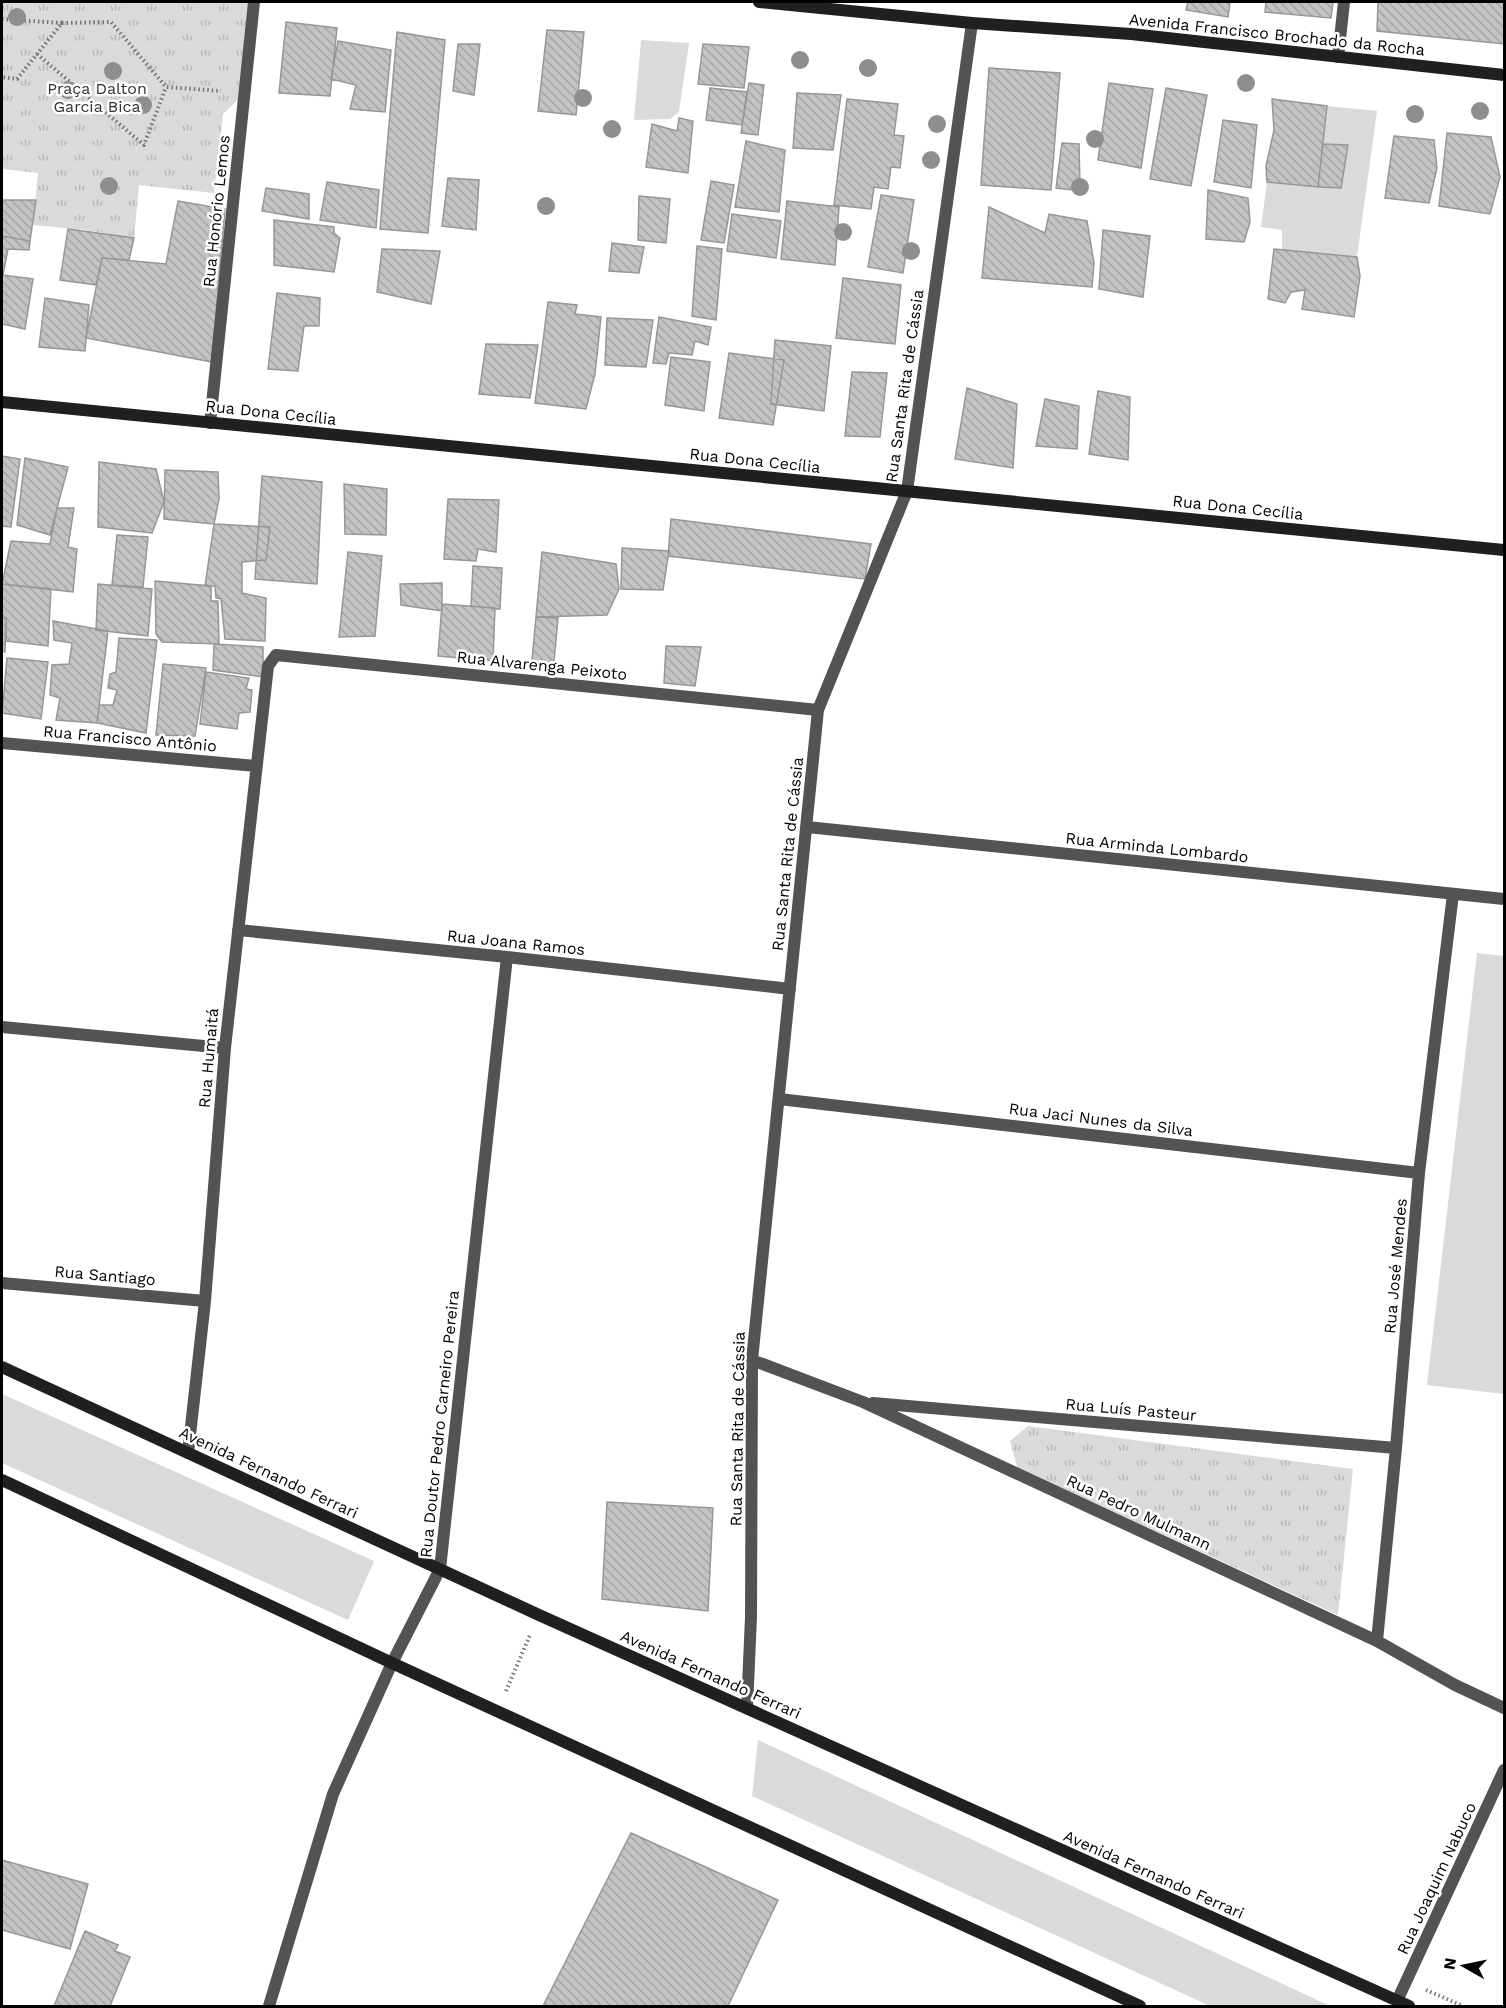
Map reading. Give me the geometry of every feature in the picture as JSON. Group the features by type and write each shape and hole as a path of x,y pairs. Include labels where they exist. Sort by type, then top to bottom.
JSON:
{"main road":[{"name":"Avenida Francisco Brochado da Rocha","path":"759,2 972,23 1131,34 1504,75"},
{"name":"Rua Dona Cecília","path":"2,402 1504,550"},
{"name":"Avenida Fernando Ferrari","path":"2,1367 440,1569 1403,2004"},
{"path":"2,1480 392,1663 703,1804 1140,2007"}],"street":[{"name":"Rua Honório Lemos","path":"210,423 254,2"},
{"path":"1338,57 1344,2"},
{"name":"Rua Santa Rita de Cássia","path":"747,1708 751,1617 752,1360 818,710 907,491 972,23"},
{"name":"Rua Alvarenga Peixoto","path":"268,666 276,655 818,710"},
{"name":"Rua Humaitá","path":"188,1453 205,1301 225,1048 268,666"},
{"name":"Rua Francisco Antônio","path":"2,743 256,766"},
{"name":"Rua Arminda Lombardo","path":"807,827 1504,899"},
{"name":"Rua José Mendes","path":"1377,1641 1419,1173 1453,894"},
{"name":"Rua Joana Ramos","path":"238,930 790,989"},
{"name":"Rua Doutor Pedro Carneiro Pereira","path":"269,2007 333,1794 392,1663 440,1569 507,957"},
{"path":"2,1027 225,1048"},
{"name":"Rua Jaci Nunes da Silva","path":"779,1099 1419,1173"},
{"name":"Rua Santiago","path":"2,1283 205,1301"},
{"name":"Rua Pedro Mulmann","path":"752,1360 863,1402 1377,1641 1455,1685 1504,1708"},
{"name":"Rua Luís Pasteur","path":"863,1402 1396,1448"},
{"name":"Rua Joaquim Nabuco","path":"1403,2004 1504,1770"}],"path":[{"path":"2,19 63,23 111,22 166,87 245,93"},
{"path":"2,77 17,79 63,23"},
{"path":"38,54 144,145 166,87"}],"green space":[{"name":"Praça Dalton Garcia Bica","path":"2,2 254,2 245,93 223,114 214,193 139,185 134,238 86,230 33,225 38,173 2,169"},
{"path":"641,40 689,43 679,112 670,119 634,120"},
{"path":"1327,106 1377,111 1357,257 1282,250 1282,230 1261,227 1267,182 1341,188 1348,145 1323,144"},
{"path":"1477,953 1504,956 1504,1394 1427,1385"},
{"path":"2,1394 374,1561 348,1620 2,1463"},
{"path":"1028,1426 1353,1469 1338,1615 1017,1467 1010,1441"},
{"path":"758,1740 1330,2006 1210,2006 752,1796"}],"building":[{"path":"1188,2 1230,2 1228,17 1186,10"},
{"path":"1266,2 1333,2 1331,18 1265,12"},
{"path":"1378,2 1504,2 1504,44 1377,31"},
{"path":"286,22 337,28 330,96 279,93"},
{"path":"547,30 584,32 576,115 538,111"},
{"path":"397,32 445,40 428,233 380,229"},
{"path":"338,41 391,50 385,112 350,109 356,85 331,79"},
{"path":"458,44 480,44 474,95 453,91"},
{"path":"703,44 749,47 744,88 698,84"},
{"path":"989,68 1060,73 1051,190 981,185"},
{"path":"749,83 764,85 758,135 741,133"},
{"path":"1109,83 1153,89 1141,168 1098,160"},
{"path":"710,88 747,92 742,125 706,120"},
{"path":"1166,88 1207,95 1191,186 1150,179"},
{"path":"797,93 841,95 833,150 793,148"},
{"path":"847,99 898,104 894,135 904,136 900,168 891,167 888,189 874,187 871,209 834,205"},
{"path":"1272,99 1327,106 1318,187 1267,182 1266,166 1274,130"},
{"path":"679,118 693,121 688,173 646,167 652,124 677,131"},
{"path":"1223,120 1257,125 1251,188 1214,182"},
{"path":"1447,133 1491,137 1500,177 1490,214 1439,206"},
{"path":"1394,136 1434,140 1437,168 1429,203 1385,198"},
{"path":"746,141 785,150 779,212 735,207"},
{"path":"1062,143 1079,144 1080,187 1073,190 1056,188"},
{"path":"1323,144 1348,145 1341,188 1318,187"},
{"path":"448,178 479,180 476,230 442,226"},
{"path":"711,181 734,185 724,243 701,240"},
{"path":"327,182 379,190 376,228 320,220"},
{"path":"266,188 309,194 309,219 262,211"},
{"path":"1208,190 1248,198 1250,222 1244,242 1206,239"},
{"path":"881,195 914,200 903,273 868,267"},
{"path":"639,196 670,199 666,243 638,240"},
{"path":"2,200 36,200 30,241 2,236"},
{"path":"178,201 225,209 212,362 86,338 102,258 166,264"},
{"path":"787,201 839,207 835,265 781,259"},
{"path":"989,207 1045,233 1049,214 1087,221 1094,263 1092,287 982,278"},
{"path":"732,214 781,221 776,258 727,251"},
{"path":"274,220 334,227 334,233 340,238 334,272 274,265"},
{"path":"68,229 134,238 129,260 102,258 96,285 60,280"},
{"path":"1103,230 1150,236 1143,297 1099,289"},
{"path":"2,236 30,241 29,250 8,249 3,275 2,275"},
{"path":"612,243 644,247 639,273 609,271"},
{"path":"697,246 722,249 716,320 692,316"},
{"path":"382,249 440,251 431,304 377,292"},
{"path":"1274,249 1357,257 1360,276 1354,317 1302,309 1305,290 1291,292 1285,303 1268,299"},
{"path":"2,275 33,279 25,329 2,324"},
{"path":"843,278 901,285 895,344 836,338"},
{"path":"277,293 320,298 319,326 304,326 298,371 268,369"},
{"path":"45,298 89,305 85,351 39,347"},
{"path":"548,302 577,305 575,314 601,317 595,374 586,409 535,403"},
{"path":"659,317 711,327 708,345 695,341 692,355 669,353 666,364 653,363"},
{"path":"607,318 653,320 646,367 605,365"},
{"path":"775,340 831,346 824,411 771,404"},
{"path":"486,344 538,345 530,398 479,394"},
{"path":"729,353 784,360 773,425 719,418"},
{"path":"671,357 710,362 704,411 665,405"},
{"path":"852,372 887,373 880,437 845,436"},
{"path":"967,388 1017,404 1013,468 955,459"},
{"path":"1098,391 1130,397 1128,460 1089,454"},
{"path":"1045,399 1079,406 1077,449 1036,446"},
{"path":"2,456 20,459 11,527 2,526"},
{"path":"25,458 68,467 50,535 17,525"},
{"path":"99,462 156,469 164,502 152,533 98,527"},
{"path":"165,470 218,472 219,499 214,524 164,519"},
{"path":"262,476 322,482 317,584 255,579"},
{"path":"344,484 387,489 386,535 345,534"},
{"path":"448,499 499,500 496,552 478,549 476,561 444,559"},
{"path":"57,508 74,508 68,547 77,549 73,592 2,584 11,541 50,544"},
{"path":"671,519 871,544 865,579 668,556"},
{"path":"214,524 270,527 266,560 242,562 242,593 266,598 265,641 225,639 221,599 216,598 215,586 205,586"},
{"path":"117,535 148,537 143,587 112,585"},
{"path":"622,548 669,551 663,590 621,589"},
{"path":"348,552 382,556 375,636 339,637"},
{"path":"542,552 616,564 619,589 607,615 536,617"},
{"path":"473,566 502,568 500,609 471,606"},
{"path":"155,581 211,586 211,601 218,601 219,644 162,642 156,634"},
{"path":"442,583 442,611 401,605 400,584"},
{"path":"2,584 51,589 48,646 6,641 6,618 2,618"},
{"path":"98,584 152,589 148,636 96,630"},
{"path":"442,604 495,608 493,661 438,656"},
{"path":"536,617 558,618 553,673 531,670"},
{"path":"2,618 6,618 5,652 2,651"},
{"path":"53,621 108,631 97,723 56,720 60,698 50,695 52,665 69,664 72,643 54,640"},
{"path":"119,638 157,640 146,733 97,723 99,705 113,705 117,690 108,688 110,674 116,672"},
{"path":"214,644 263,647 263,677 213,670"},
{"path":"666,646 701,647 695,686 664,683"},
{"path":"7,658 48,662 41,719 2,713"},
{"path":"163,664 206,668 195,736 156,735"},
{"path":"206,672 249,678 246,689 252,690 250,712 239,713 237,729 200,724"},
{"path":"607,1502 713,1508 708,1611 602,1599"},
{"path":"631,1833 778,1900 728,2006 543,2006"},
{"path":"2,1860 88,1884 70,1949 2,1930"},
{"path":"85,1931 118,1945 115,1951 130,1957 110,2006 54,2006"}]}
